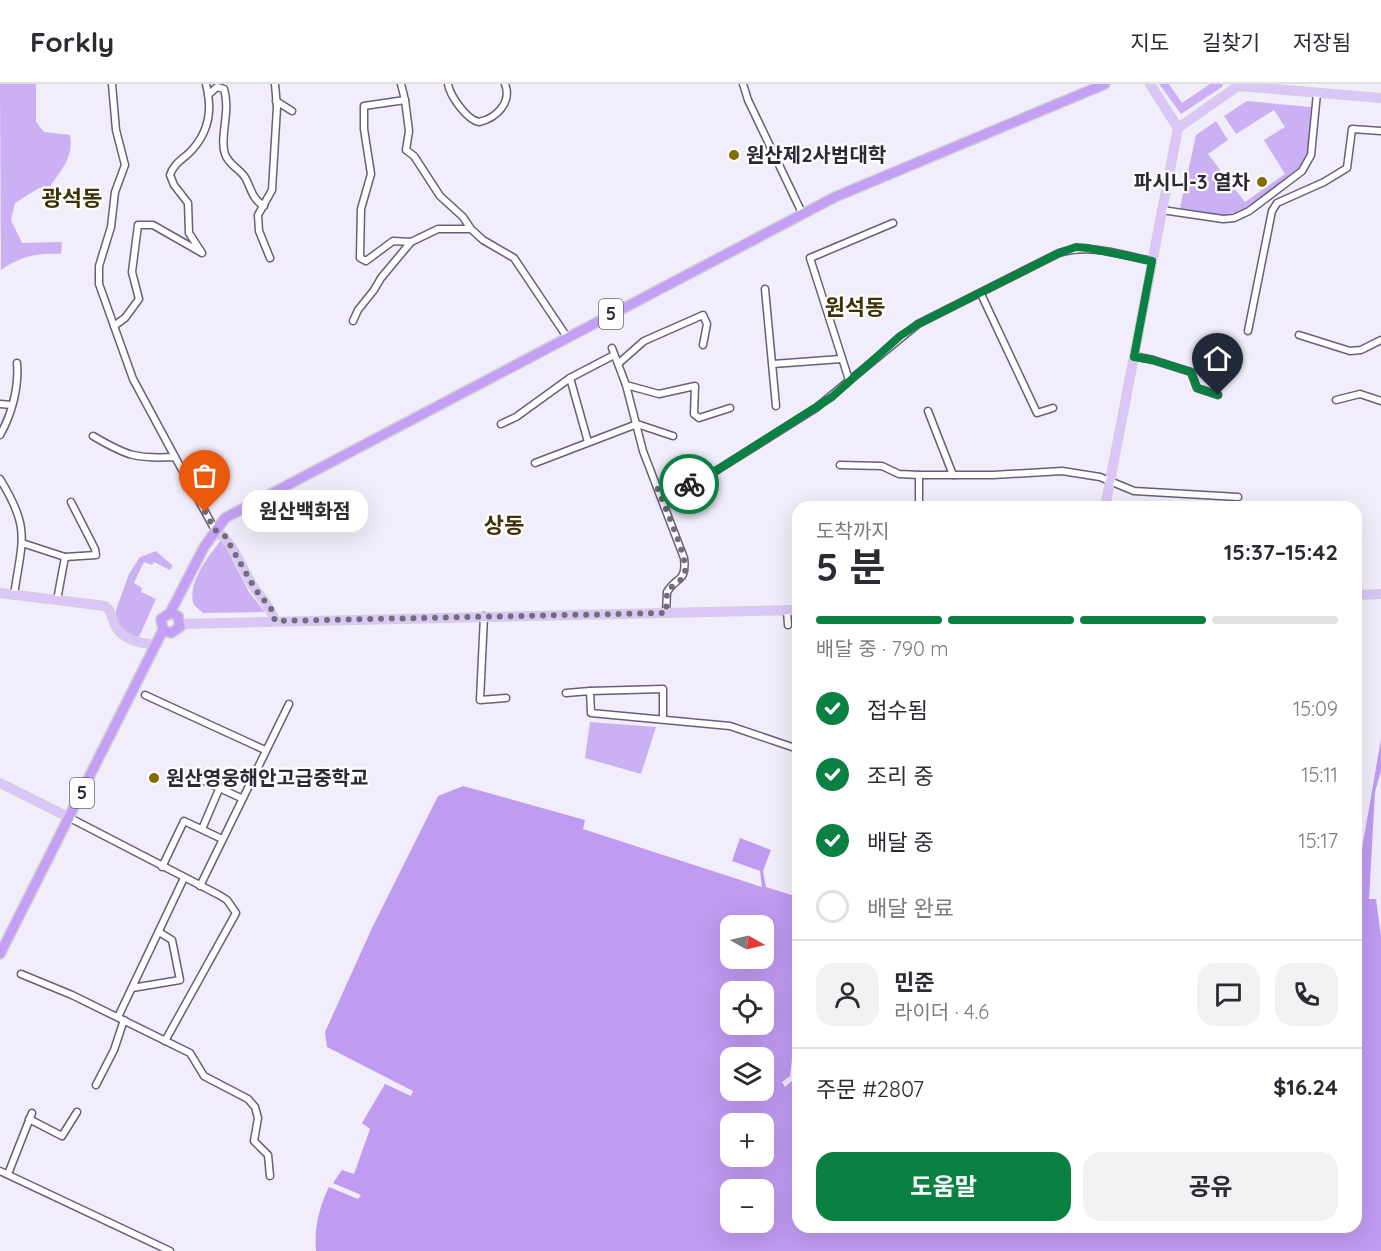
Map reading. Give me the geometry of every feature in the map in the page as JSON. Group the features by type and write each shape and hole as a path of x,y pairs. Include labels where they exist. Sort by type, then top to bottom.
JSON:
{"highway":[{"name":"5","path":"170,612 215,530 225,518 246,505 803,215 877,179 1093,86 1105,84"},
{"path":"170,612 178,616 181,624 174,633 163,630 161,619 170,612"},
{"name":"5","path":"0,954 3,941 70,818 163,630"}],"main road":[{"path":"1150,84 1178,128"},
{"path":"1106,501 1178,128 1237,85 1381,98"},
{"path":"215,530 225,536 255,589 272,610 275,621"},
{"path":"0,593 105,606 109,609 119,632 138,642 156,645"},
{"path":"1362,595 1381,594"},
{"path":"181,624 792,610"},
{"path":"0,783 70,818"}],"street":[{"path":"112,84 116,130 125,165 115,192 111,227 98,274 133,379 215,530"},
{"path":"114,326 125,318 139,299 132,272 138,225 153,225 202,253 188,228 188,203 174,185 170,175 176,164 191,152 209,122 206,84"},
{"path":"270,258 260,231 258,215 272,189 276,101 274,84"},
{"path":"401,84 409,131 406,150 414,156 448,206 463,217 471,230 483,240 514,258 567,337"},
{"path":"448,84 453,96 471,118 479,122 491,116 505,104 508,96 505,84"},
{"path":"743,84 748,100 803,215"},
{"path":"1162,210 1223,219 1244,214 1302,171 1308,163 1314,84"},
{"path":"208,94 217,87 224,89 228,110 224,151 228,161 244,175 254,198 264,206"},
{"path":"405,100 364,106 362,109 372,174 360,209 360,258 366,261 393,241 411,242"},
{"path":"276,101 292,111"},
{"path":"1248,331 1272,212 1277,203 1324,182 1347,168 1352,129 1381,131"},
{"path":"849,380 813,257 893,223"},
{"path":"354,321 358,310 381,278 411,242 438,229 471,230"},
{"path":"657,487 692,484 703,479 816,408 918,324 1052,256 1076,247 1152,261"},
{"path":"765,289 776,406"},
{"path":"981,294 1037,413 1053,408"},
{"path":"619,363 644,341 703,315 707,324 703,345"},
{"path":"1299,335 1350,351 1361,350 1381,340"},
{"path":"501,424 516,417 570,378 613,352 626,385 643,452 684,558 685,571 682,579 667,592 666,613"},
{"path":"1134,357 1153,360 1191,372 1197,388 1218,395"},
{"path":"772,364 841,358"},
{"path":"0,435 7,423 12,405 17,382 17,363"},
{"path":"570,378 588,442"},
{"path":"626,385 659,394 695,386 694,414 699,418 730,408"},
{"path":"1336,400 1360,394 1381,401"},
{"path":"0,404 12,405"},
{"path":"928,411 953,475"},
{"path":"535,463 637,424 673,436"},
{"path":"93,436 128,456 175,457"},
{"path":"840,465 882,466 899,474 919,475 1062,471 1110,481 1134,491 1238,497"},
{"path":"919,475 919,501"},
{"path":"0,478 21,517 22,543 14,595"},
{"path":"22,543 65,556 96,555 71,502"},
{"path":"57,600 65,556"},
{"path":"787,610 788,625"},
{"path":"484,616 480,700 506,698"},
{"path":"567,693 663,689 663,719"},
{"path":"590,691 591,713 663,719 670,723 730,726 792,747"},
{"path":"146,695 265,750"},
{"path":"200,886 241,798 289,704"},
{"path":"204,781 241,798"},
{"path":"202,829 220,787"},
{"path":"70,818 227,900 236,913 165,1041"},
{"path":"162,867 184,821 222,839"},
{"path":"96,1085 114,1050 121,1018 132,988 184,878"},
{"path":"132,988 180,980 172,940 159,932"},
{"path":"21,974 121,1018 189,1053 204,1076 248,1099 255,1107 258,1118 254,1141 268,1155 270,1176"},
{"path":"8,1174 30,1116 62,1136 77,1112"},
{"path":"0,1171 170,1251"}],"shaded area":[{"path":"0,84 36,84 36,122 44,132 70,135 71,143 69,156 50,186 39,188 15,203 11,220 22,243 62,242 61,254 29,256 1,270"},
{"path":"1159,84 1169,84 1182,103 1210,84 1223,84 1222,87 1181,114"},
{"path":"1247,101 1311,107 1308,155 1300,169 1244,211 1222,215 1180,208 1196,135 1216,121 1228,140 1208,154 1245,202 1285,174 1264,140 1285,127 1274,110 1236,134 1224,116"},
{"path":"222,539 249,592 265,612 203,613 194,605 192,597 196,579 205,561"},
{"path":"156,551 173,566 170,570 154,562 152,565 144,562 134,583 142,588 141,592 156,599 139,637 126,634 116,619 116,610 129,574 140,557"},
{"path":"590,722 656,727 641,774 585,758"},
{"path":"1381,739 1381,771 1375,792 1369,899 1376,899 1381,936 1381,1251 316,1251 318,1218 329,1187 358,1199 361,1195 333,1183 342,1170 354,1174 370,1129 362,1123 385,1084 411,1096 413,1091 327,1047 325,1032 372,928 438,796 463,786 585,820 583,829 762,887 760,871 732,861 740,838 771,850 763,871 766,887 792,895 792,1058 790,1076 782,1082 785,1087 792,1081 792,1233 1362,1233 1362,848"}],"way so far":[{"path":"205,512 215,530 225,536 255,589 272,610 275,621 666,613 667,592 670,587 682,579 685,571 684,558 657,487 689,484"}],"place":[{"name":"원산제2사범대학","path":"734,155"},
{"name":"파시니-3 열차","path":"1262,182"},
{"name":"원산백화점","path":"205,512"},
{"name":"원산영웅해안고급중학교","path":"154,778"}],"district":[{"name":"광석동","path":"72,198"},
{"name":"원석동","path":"855,307"},
{"name":"상동","path":"504,525"}],"route":[{"path":"689,484 703,479 832,397 900,336 918,324 1059,253 1076,247 1152,261 1134,357 1153,360 1191,372 1197,388 1218,395"}]}
